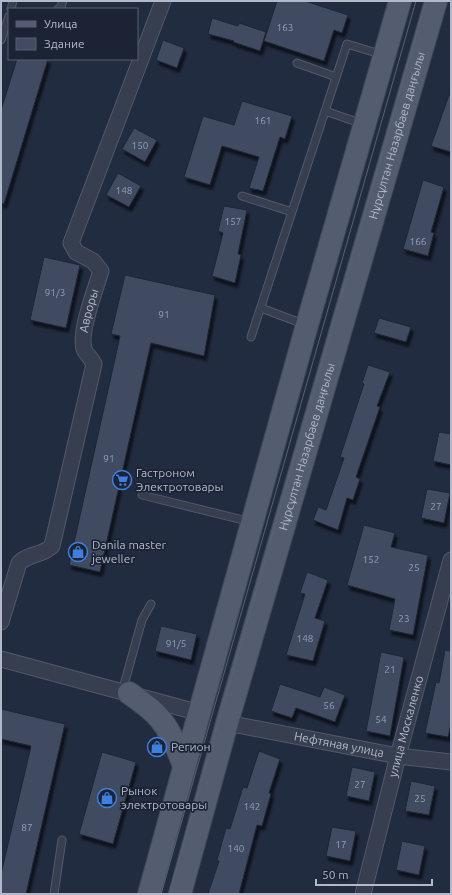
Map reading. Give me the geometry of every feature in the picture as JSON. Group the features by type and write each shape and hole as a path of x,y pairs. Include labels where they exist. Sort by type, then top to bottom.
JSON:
{"main road":[{"path":"149,894 307,325 400,1"},
{"name":"Нұрсұлтан Назарбаев даңғылы","path":"180,894 227,722 436,1"},
{"path":"125,693 150,708 165,724 184,766"},
{"path":"200,713 227,722"}],"street":[{"name":"Авроры","path":"1,622 20,564 27,557 46,551 52,546 94,364 85,351 83,332 101,271 93,262 76,252 71,243 163,1"},
{"name":"улица Москаленко","path":"363,894 398,756 451,560"},
{"path":"1,659 200,713"},
{"name":"Нефтяная улица","path":"227,722 398,756 451,762"}],"lane":[{"path":"1,40 8,19"},
{"path":"252,337 346,44 385,56"},
{"path":"297,63 336,77"},
{"path":"325,111 365,124"},
{"path":"242,196 292,212"},
{"path":"261,308 307,325"},
{"path":"142,495 253,522"},
{"path":"125,693 142,620 151,604"},
{"path":"54,894 62,840"}],"building":[{"path":"277,1 305,1 348,15 342,33 334,30 324,61 264,41"},
{"path":"212,18 238,26 239,23 266,32 260,51 233,42 234,41 208,34"},
{"path":"163,40 184,48 177,68 156,60"},
{"path":"17,60 48,60 4,204 1,203 1,110"},
{"path":"449,95 451,96 451,152 431,146"},
{"path":"242,101 292,116 285,139 280,137 263,191 249,188 259,157 222,146 210,185 184,177 203,116 234,125"},
{"path":"134,128 157,140 145,162 122,149"},
{"path":"118,173 141,186 129,207 106,195"},
{"path":"423,180 444,187 431,232 434,233 428,256 403,249"},
{"path":"224,206 247,210 238,254 241,255 235,283 212,276 223,233 218,231"},
{"path":"44,257 80,265 66,328 30,320"},
{"path":"125,275 215,295 204,356 151,343 100,572 69,565 120,336 111,334"},
{"path":"379,318 411,327 406,342 374,333"},
{"path":"368,365 390,372 377,406 380,407 356,477 360,479 353,500 347,498 338,530 313,520 318,507 326,510 344,458 340,457 364,384 362,383"},
{"path":"439,432 451,434 451,465 433,461"},
{"path":"427,489 450,493 444,523 421,518"},
{"path":"364,525 395,533 391,547 428,555 413,635 389,630 395,599 347,585"},
{"path":"307,572 328,580 315,618 325,621 313,661 286,655 305,594 300,593"},
{"path":"161,626 197,634 191,660 155,651"},
{"path":"445,650 451,651 451,724 448,737 425,733 436,682 439,683"},
{"path":"381,652 404,657 390,736 366,731"},
{"path":"280,684 320,697 324,687 345,695 335,722 296,708 292,718 271,711"},
{"path":"1,709 65,724 26,894 1,894 1,874 31,746 1,739"},
{"path":"259,751 280,759 269,793 271,794 262,826 257,825 239,894 208,894 219,861 217,860 226,828 230,829 243,787 247,788"},
{"name":"Рынок электротовары","path":"102,752 136,762 113,844 79,834"},
{"path":"352,767 375,772 369,801 346,796"},
{"path":"411,781 435,786 429,815 405,811"},
{"path":"332,827 356,831 350,861 326,856"},
{"path":"402,841 425,846 419,875 396,870"}],"tram line":[{"path":"161,894 416,1"},
{"path":"169,894 426,1"}],"place":[{"name":"Гастроном Электротовары","path":"122,480"},
{"name":"Danila master jeweller","path":"78,552"},
{"name":"Регион","path":"157,747"},
{"name":"Рынок электротовары","path":"107,798"}]}
